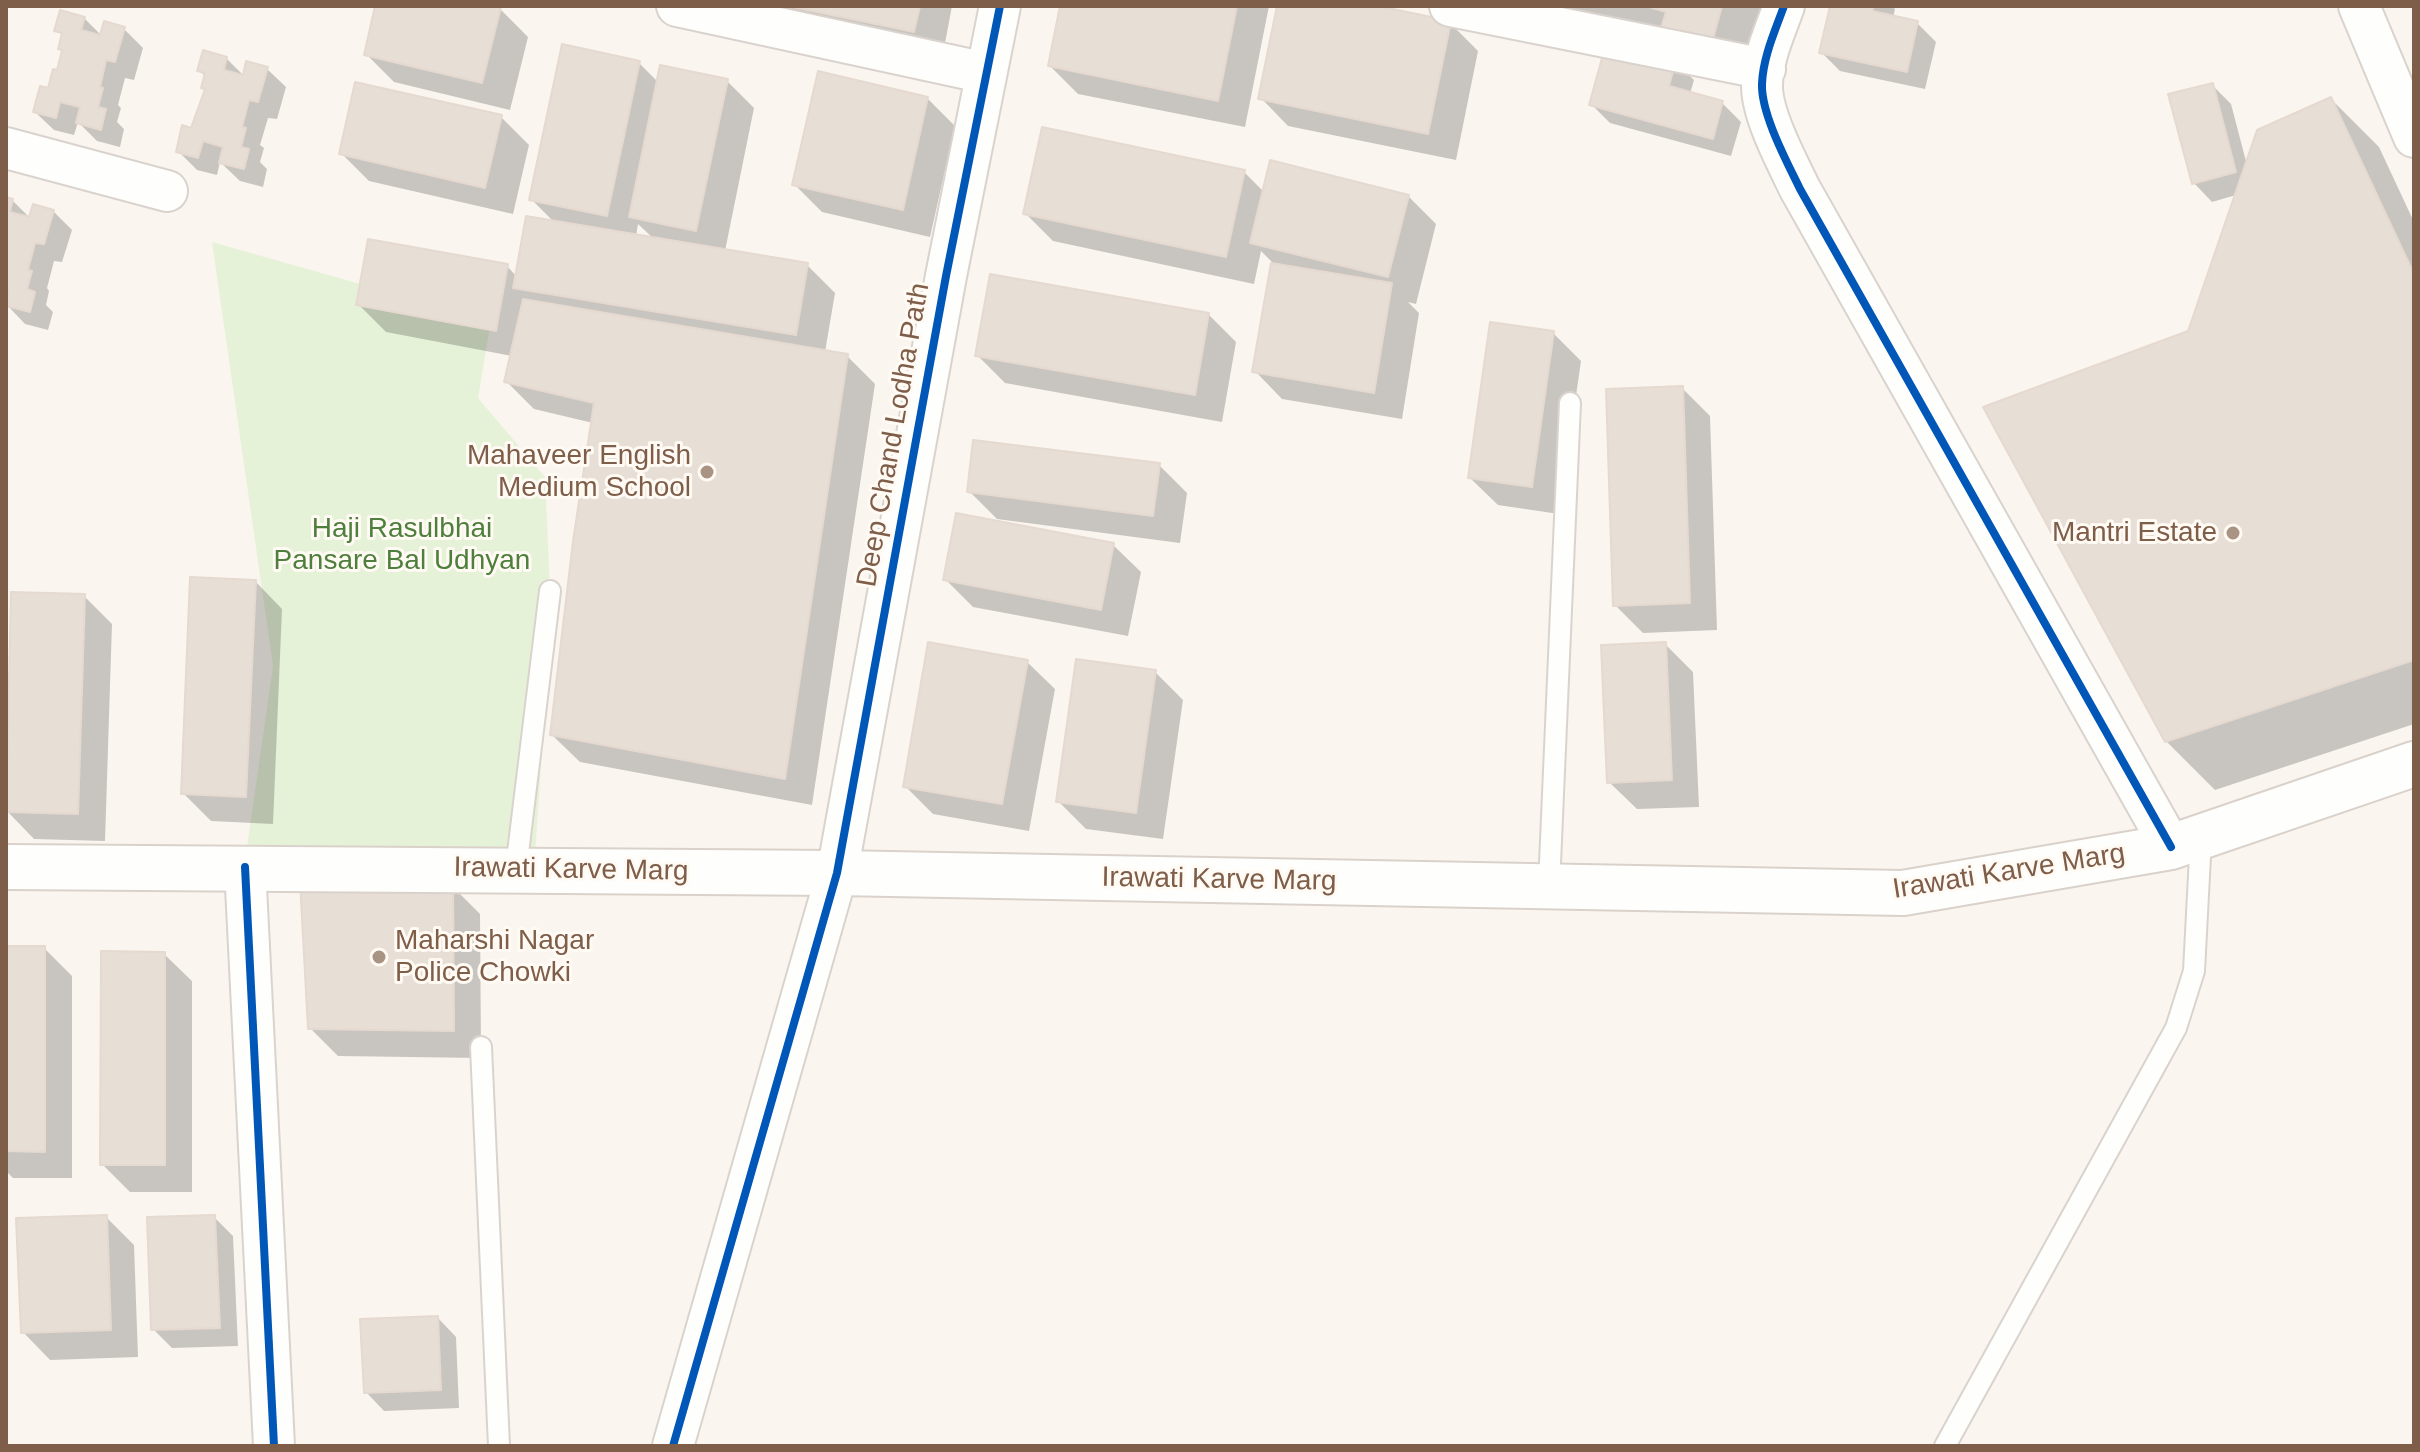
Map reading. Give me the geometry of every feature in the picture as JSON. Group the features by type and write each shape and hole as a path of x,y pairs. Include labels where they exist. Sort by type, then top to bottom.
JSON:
{"main road":[{"name":"Irawati Karve Marg","path":"6,867 837,873 1903,893 2186,842 2414,764"}],"street":[{"path":"677,6 986,73"},
{"name":"Deep Chand Lodha Path","path":"673,1446 837,873 946,276 1000,6"},
{"path":"1450,6 1765,69"},
{"path":"1784,6 1769,47 1762,86 1773,131 1800,189 2186,842"},
{"path":"2359,6 2414,137"},
{"path":"6,148 167,191"},
{"path":"245,867 274,1446"}],"lane":[{"path":"1549,886 1570,403"},
{"path":"516,869 550,591"},
{"path":"1945,1446 2176,1028 2194,971 2186,842"},
{"path":"481,1047 499,1446"}],"green space":[{"name":"Haji Rasulbhai Pansare Bal Udhyan","path":"212,242 491,321 478,398 545,477 551,612 535,856 247,847 273,666"}],"building":[{"path":"375,6 501,7 482,83 364,55"},
{"path":"788,6 920,6 914,32"},
{"path":"1060,6 1237,6 1218,101 1048,66"},
{"path":"1277,6 1378,6 1451,21 1428,134 1258,99"},
{"path":"1646,6 1722,6 1711,46 1660,32 1666,12"},
{"path":"1830,6 1874,6 1872,11 1918,21 1907,72 1819,53"},
{"path":"60,10 85,17 81,30 100,35 104,21 125,27 115,62 106,60 98,107 106,109 101,130 76,123 80,107 60,102 56,118 33,112 40,86 48,88 53,69 57,70 62,33 54,31"},
{"path":"1607,40 1676,59 1669,86 1723,101 1713,139 1589,105"},
{"path":"562,44 640,61 607,216 529,200"},
{"path":"203,50 227,57 224,70 243,75 246,61 268,67 258,102 249,100 242,127 246,128 241,147 249,149 244,169 219,163 223,147 203,141 198,158 176,152 182,125 191,128 205,89 201,88 205,73 197,71"},
{"path":"660,65 728,79 696,231 629,217"},
{"path":"818,71 928,97 903,210 792,185"},
{"path":"355,82 502,115 485,188 339,154"},
{"path":"2213,83 2236,172 2192,184 2168,94"},
{"name":"Mantri Estate","path":"2331,97 2414,274 2414,660 2165,742 1983,407 2188,331 2257,130"},
{"path":"1042,127 1245,170 1226,257 1023,214"},
{"path":"1270,160 1409,195 1388,277 1250,243"},
{"path":"6,197 13,199 10,212 29,217 33,204 54,210 44,244 35,243 28,270 32,271 27,289 35,292 30,312 6,306"},
{"path":"526,216 808,263 796,335 513,288"},
{"path":"368,239 508,264 496,331 356,305"},
{"path":"1271,263 1392,283 1374,393 1252,372"},
{"path":"990,274 1209,313 1195,395 975,356"},
{"name":"Mahaveer English Medium School","path":"523,299 848,354 785,779 550,735 573,541 594,403 504,382"},
{"path":"1490,322 1554,331 1532,487 1468,478"},
{"path":"1683,386 1690,603 1613,606 1606,389"},
{"path":"973,440 1160,463 1153,516 967,492"},
{"path":"956,513 1114,543 1101,610 943,580"},
{"path":"190,577 256,580 246,797 181,794"},
{"path":"11,592 85,594 78,814 6,812"},
{"path":"928,642 1028,660 1002,804 903,787"},
{"path":"1666,642 1672,780 1607,783 1601,645"},
{"path":"1076,659 1156,670 1136,813 1056,802"},
{"name":"Maharshi Nagar Police Chowki","path":"300,881 453,884 454,1031 308,1029"},
{"path":"6,946 45,946 45,1152 6,1151"},
{"path":"101,951 165,952 165,1165 100,1165"},
{"path":"107,1215 111,1330 21,1333 16,1218"},
{"path":"215,1215 220,1328 151,1330 147,1217"},
{"path":"438,1316 441,1390 364,1393 360,1319"}],"cycle path":[{"path":"673,1446 837,873 946,276 1000,6"},
{"path":"1784,6 1767,54 1762,84 1770,123 1782,152 2171,847"},
{"path":"245,867 274,1446"}],"place":[{"name":"Mahaveer English Medium School","path":"707,472"},
{"name":"Mantri Estate","path":"2233,533"},
{"name":"Maharshi Nagar Police Chowki","path":"379,957"}]}
